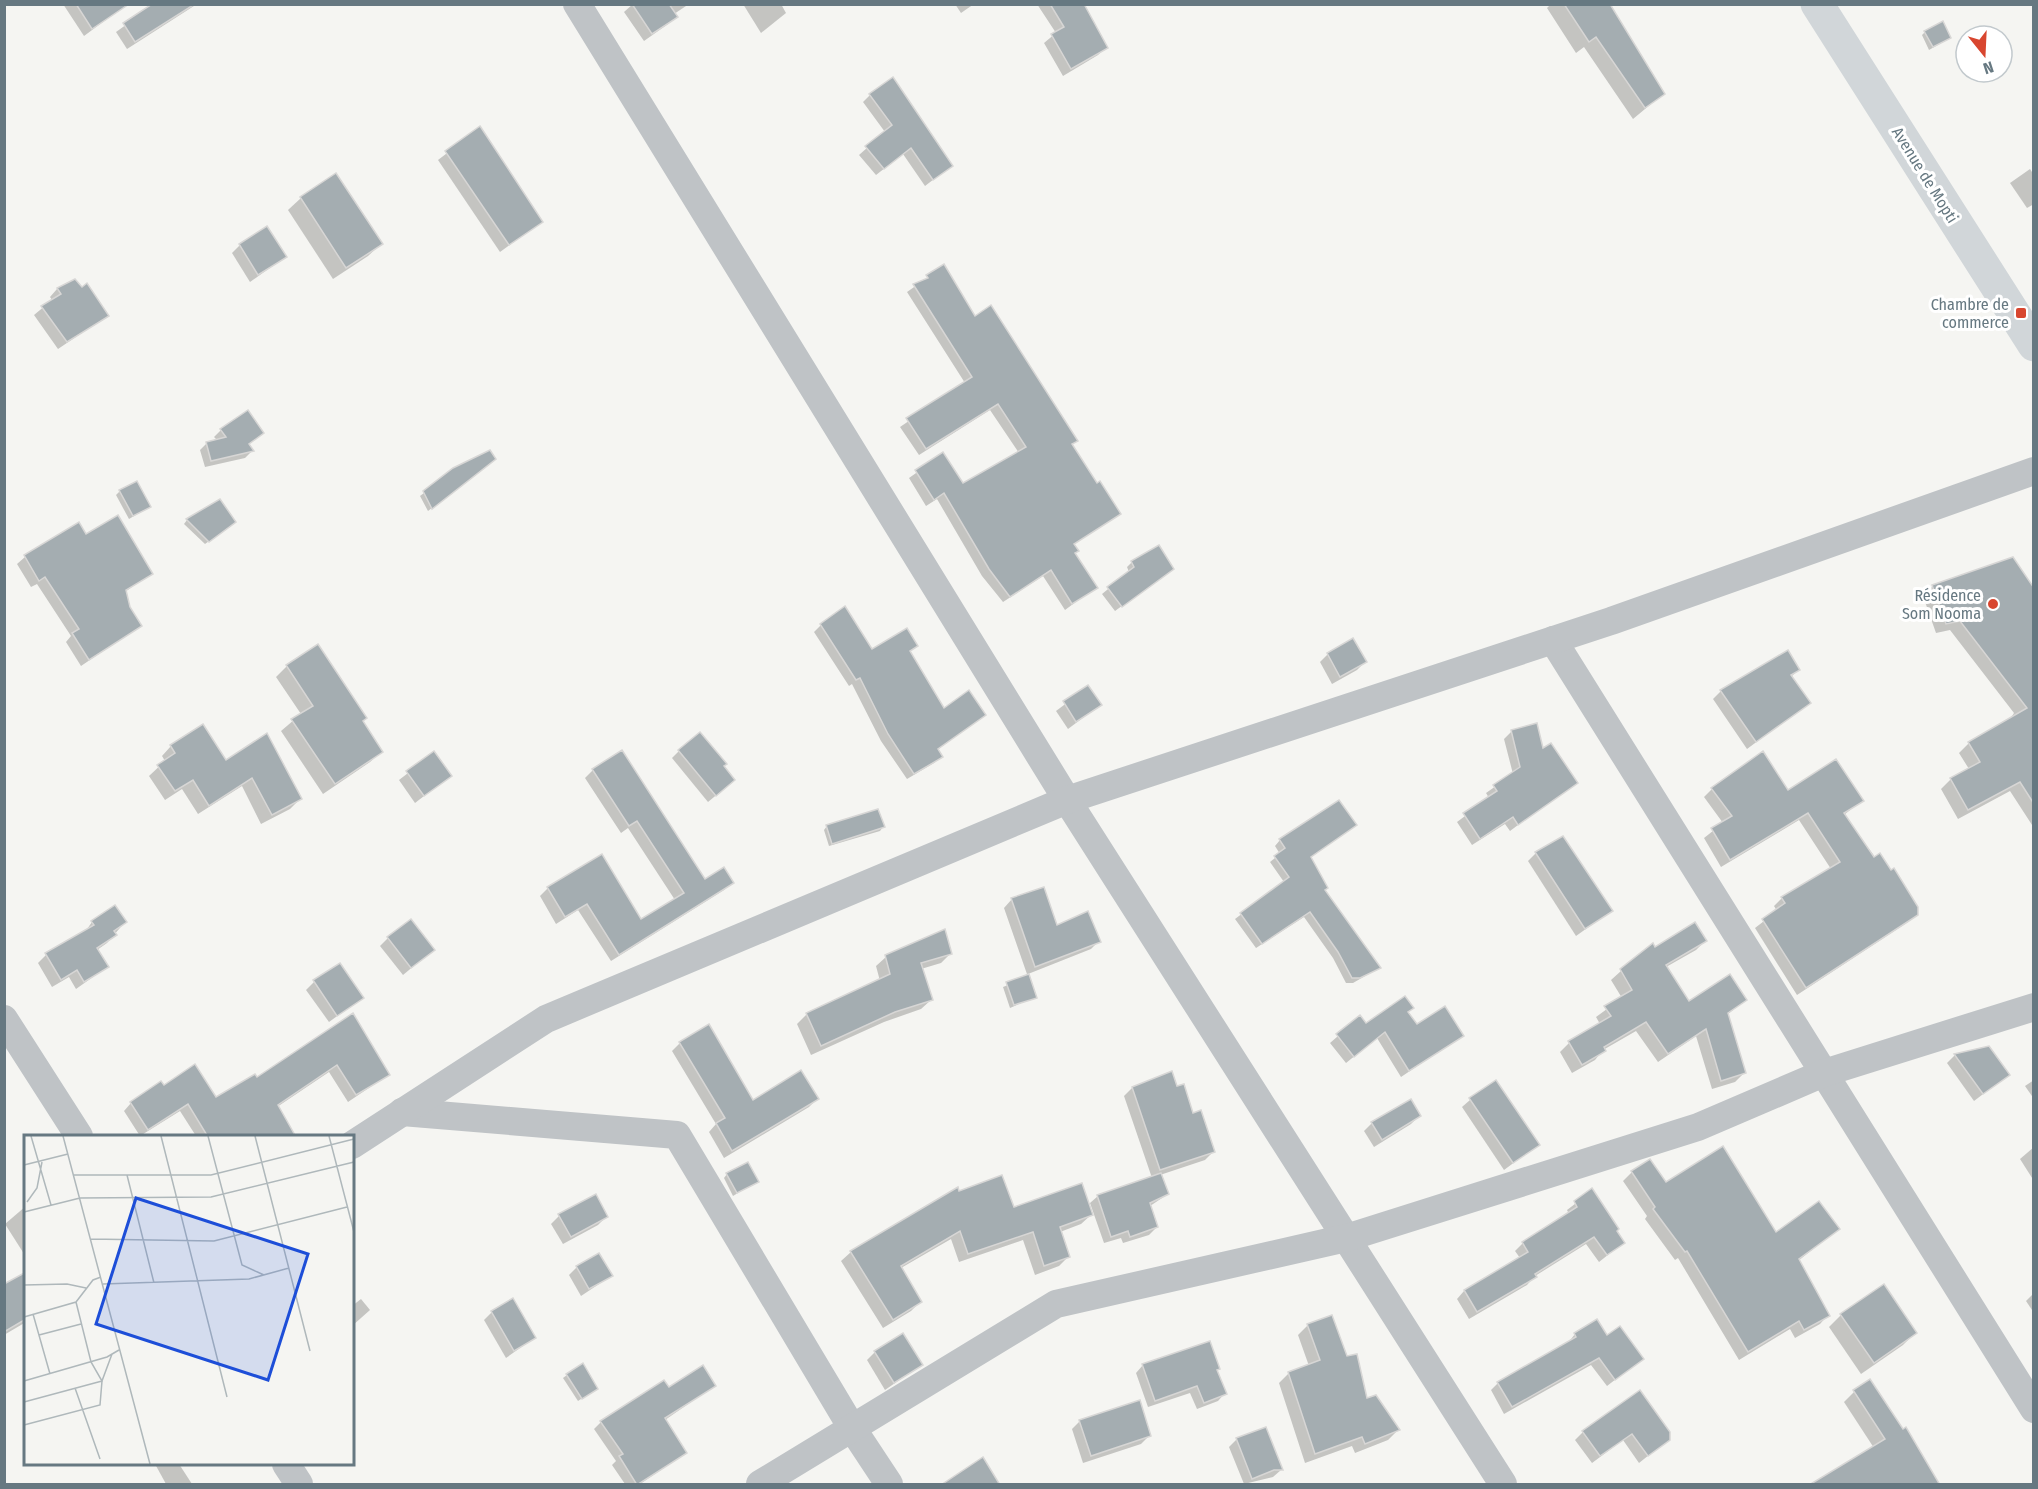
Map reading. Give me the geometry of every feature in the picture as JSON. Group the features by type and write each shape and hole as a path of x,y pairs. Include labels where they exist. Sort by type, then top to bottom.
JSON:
{"main road":[{"name":"Avenue de Mopti","path":"1817,4 2034,345"}],"street":[{"path":"577,4 1067,800 1503,1485"},
{"path":"354,1144 546,1019 1067,800 1553,640 2034,471"},
{"path":"1553,640 2034,1409"},
{"path":"760,1485 1056,1304 1346,1238 1698,1127 1824,1073 2034,1007"},
{"path":"4,1019 78,1135"},
{"path":"402,1113 677,1135 852,1428 889,1485"},
{"path":"287,1465 299,1485"}],"building":[{"path":"76,4 129,4 92,29"},
{"path":"152,4 195,4 135,42 123,23"},
{"path":"632,4 669,4 678,17 652,34"},
{"path":"1050,4 1084,4 1108,48 1071,69 1051,34 1064,27"},
{"path":"1564,4 1610,4 1665,94 1645,108 1596,37 1589,42"},
{"path":"1943,21 1951,38 1933,47 1924,31"},
{"path":"893,77 953,166 933,180 911,148 884,169 865,146 892,125 869,94"},
{"path":"480,126 543,222 509,245 445,151"},
{"path":"336,173 383,244 346,268 300,197"},
{"path":"267,226 287,257 258,275 239,244"},
{"path":"944,264 975,316 991,305 1078,441 1072,444 1097,483 1100,481 1121,514 1074,544 1079,551 1075,553 1098,588 1072,604 1051,570 1010,597 989,569 944,493 934,500 915,470 943,452 963,483 1026,447 998,404 926,449 906,418 972,377 913,284 928,278 926,275"},
{"path":"75,279 82,287 87,283 109,316 67,342 41,306 61,294 57,288"},
{"path":"248,410 264,433 249,444 254,451 211,461 206,442 226,437 220,429"},
{"path":"490,450 496,459 432,509 423,491 453,468"},
{"path":"137,481 151,507 133,516 119,490"},
{"path":"220,499 236,522 209,542 186,519"},
{"path":"118,515 153,574 126,590 130,607 142,626 89,660 72,633 79,629 45,577 39,581 24,555 79,522 86,534"},
{"path":"1159,545 1174,569 1122,607 1107,587 1134,567 1131,561"},
{"path":"2013,557 2034,588 2034,804 2020,782 1968,810 1950,778 1980,762 1968,742 2027,708 1960,621 1946,624 1932,585"},
{"path":"845,606 872,649 907,628 918,646 910,651 944,708 969,690 986,715 938,749 943,757 914,774 888,734 860,678 856,680 820,624"},
{"path":"1353,638 1367,662 1340,677 1327,653"},
{"path":"318,644 367,718 363,721 383,752 335,784 291,719 313,706 286,665"},
{"path":"1788,650 1800,670 1791,675 1811,703 1756,742 1720,690"},
{"path":"1088,685 1102,705 1076,722 1063,701"},
{"path":"1537,723 1543,748 1551,743 1578,783 1518,825 1513,817 1480,839 1463,813 1497,791 1493,785 1520,767 1511,730"},
{"path":"203,724 226,760 267,733 302,799 272,815 252,778 209,806 193,780 175,791 157,765 175,753 170,745"},
{"path":"700,732 727,764 724,766 735,780 716,796 678,750"},
{"path":"622,750 705,879 724,867 734,883 619,955 587,904 565,917 547,887 602,854 641,919 684,893 637,821 629,826 592,769"},
{"path":"434,751 452,776 424,796 406,771"},
{"path":"1763,751 1788,790 1836,759 1864,801 1844,813 1874,857 1880,853 1891,870 1894,868 1918,907 1918,915 1806,988 1762,919 1785,903 1781,897 1840,862 1808,813 1730,860 1711,828 1732,816 1711,788"},
{"path":"1339,800 1357,825 1311,857 1328,888 1325,890 1381,968 1360,978 1352,978 1338,952 1310,912 1262,944 1240,913 1289,877 1274,856 1285,848 1279,839"},
{"path":"878,809 885,827 832,844 826,825"},
{"path":"1563,836 1613,911 1585,929 1535,852"},
{"path":"1044,887 1057,925 1088,911 1101,942 1035,967 1011,898"},
{"path":"115,905 127,922 114,931 117,935 97,948 109,967 84,982 77,970 61,980 45,953 94,925 91,921"},
{"path":"411,919 435,950 411,968 387,937"},
{"path":"1695,922 1707,941 1666,965 1689,1001 1730,974 1747,1000 1728,1013 1746,1073 1721,1081 1706,1029 1668,1054 1646,1022 1604,1047 1606,1051 1582,1065 1568,1041 1611,1016 1604,1006 1632,990 1620,969 1653,943 1655,947"},
{"path":"945,929 952,954 921,963 933,1000 895,1012 821,1046 806,1013 890,974 885,955"},
{"path":"340,963 364,998 337,1016 313,980"},
{"path":"1029,974 1037,998 1014,1005 1006,982"},
{"path":"1405,996 1414,1008 1408,1012 1417,1024 1445,1006 1464,1036 1409,1071 1385,1032 1354,1057 1336,1034 1360,1015 1366,1023"},
{"path":"353,1013 390,1075 356,1095 337,1065 278,1105 295,1135 207,1135 188,1104 148,1130 130,1102 161,1081 164,1085 195,1064 216,1097 255,1074 257,1077"},
{"path":"709,1024 753,1100 801,1070 819,1099 732,1151 716,1123 725,1118 679,1042"},
{"path":"1989,1046 2010,1075 1983,1094 1954,1054"},
{"path":"1172,1071 1177,1086 1184,1084 1193,1113 1201,1110 1215,1152 1160,1170 1132,1087"},
{"path":"1496,1080 1540,1145 1513,1163 1469,1098"},
{"path":"1411,1099 1421,1116 1382,1140 1371,1122"},
{"path":"1723,1146 1776,1232 1819,1201 1840,1229 1799,1259 1830,1316 1804,1330 1799,1321 1748,1352 1687,1251 1685,1252 1653,1209 1655,1207 1631,1171 1650,1159 1666,1182"},
{"path":"748,1162 759,1182 737,1193 726,1173"},
{"path":"1161,1173 1169,1194 1150,1203 1158,1227 1130,1237 1128,1231 1111,1237 1097,1195"},
{"path":"1002,1175 1014,1207 1082,1183 1093,1215 1060,1227 1070,1257 1044,1266 1033,1232 968,1254 960,1231 901,1266 922,1302 893,1320 850,1251 958,1187 959,1191"},
{"path":"1592,1188 1619,1229 1617,1231 1625,1243 1607,1255 1594,1237 1535,1274 1537,1277 1477,1312 1464,1290 1528,1252 1522,1242 1577,1207 1574,1201"},
{"path":"596,1194 608,1217 571,1237 558,1214"},
{"path":"599,1253 613,1276 589,1289 576,1266"},
{"path":"24,1273 24,1320 4,1332 4,1284"},
{"path":"1884,1284 1917,1333 1874,1363 1840,1314"},
{"path":"513,1298 536,1338 514,1351 491,1311"},
{"path":"1332,1315 1347,1356 1357,1354 1367,1398 1376,1395 1400,1430 1365,1444 1362,1437 1315,1454 1288,1372 1320,1360 1307,1324"},
{"path":"1597,1319 1607,1335 1620,1326 1644,1359 1615,1380 1599,1358 1512,1407 1497,1382 1576,1337 1574,1333"},
{"path":"903,1333 923,1365 894,1383 874,1351"},
{"path":"1210,1341 1220,1369 1217,1370 1227,1394 1204,1403 1197,1386 1155,1401 1142,1364"},
{"path":"583,1363 598,1389 582,1399 566,1374"},
{"path":"703,1365 716,1386 665,1418 687,1453 637,1485 619,1456 623,1454 600,1421 664,1380 669,1387"},
{"path":"1870,1379 1903,1429 1906,1427 1940,1485 1809,1485 1885,1439 1853,1390"},
{"path":"1640,1390 1670,1432 1670,1440 1648,1456 1632,1434 1600,1456 1582,1431"},
{"path":"1140,1400 1151,1436 1091,1456 1079,1420"},
{"path":"1266,1427 1283,1470 1274,1470 1252,1479 1236,1438"},
{"path":"983,1457 1000,1485 941,1485"}],"place":[{"name":"Chambre de commerce","path":"2021,313"},
{"name":"Résidence Som Nooma","path":"1993,604"}]}
